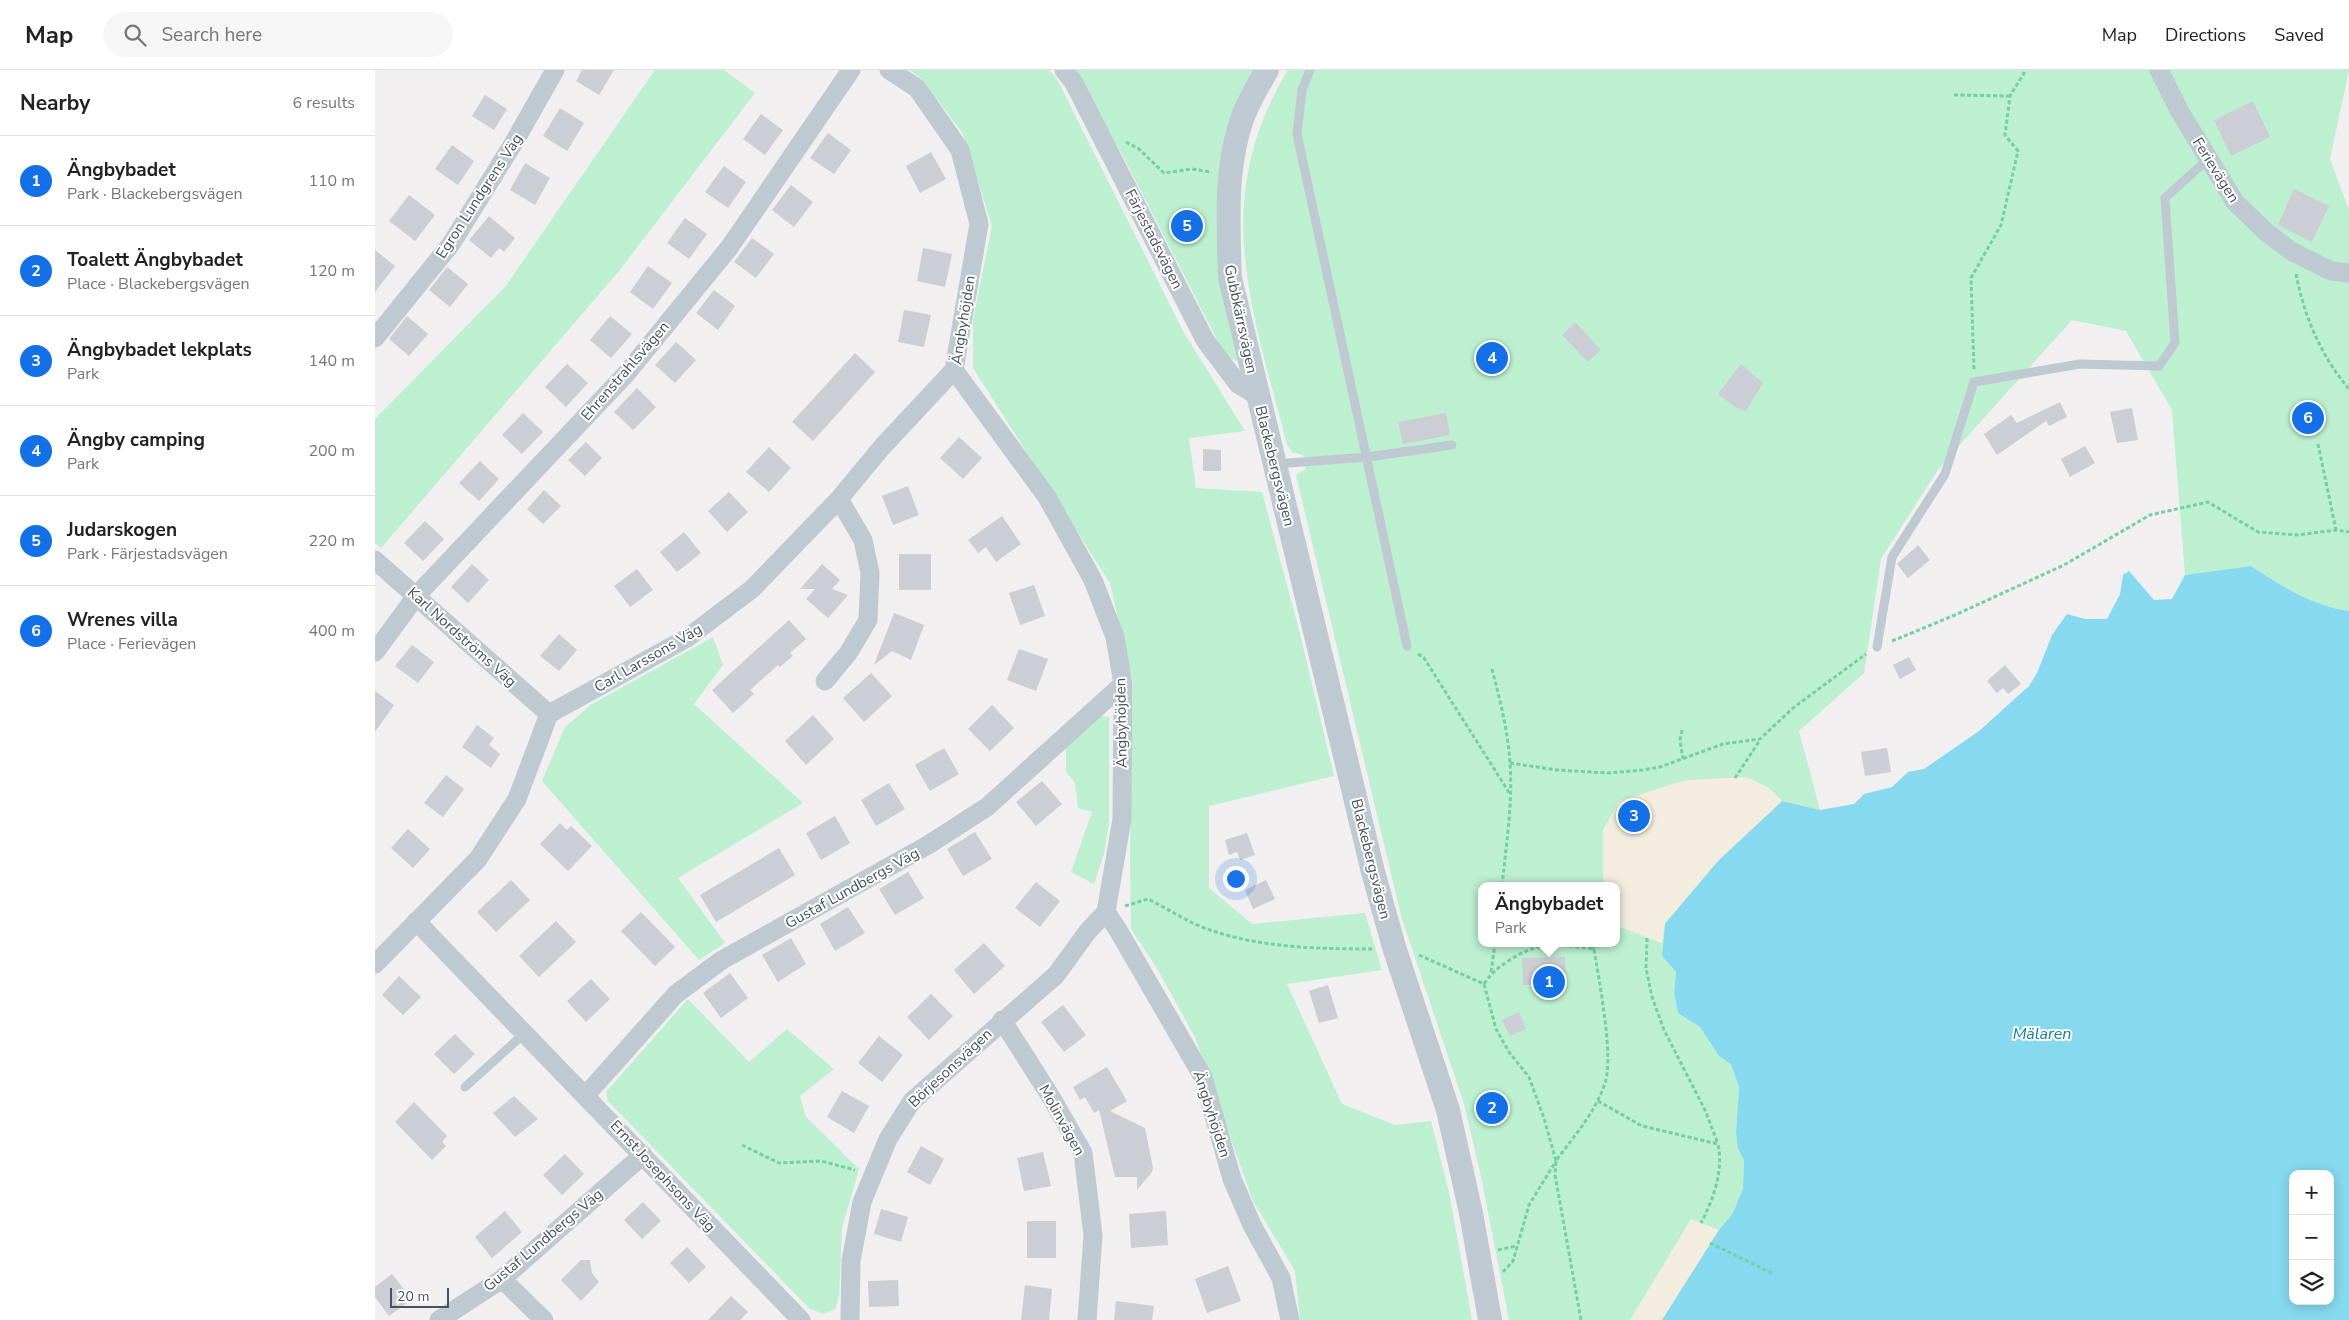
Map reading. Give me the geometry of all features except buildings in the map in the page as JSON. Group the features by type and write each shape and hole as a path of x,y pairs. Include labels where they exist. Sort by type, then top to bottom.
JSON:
{"street":[{"name":"Egron Lundgrens Väg","path":"375,338 451,244 513,144 555,70"},
{"name":"Ehrenstrahlsvägen","path":"375,652 417,595 626,374 729,248 851,70"},
{"name":"Ängbyhöjden","path":"889,70 917,88 960,150 979,224 954,370 1047,497 1093,580 1115,637 1123,684 1122,819 1106,912 1119,930 1203,1077 1232,1179 1252,1225 1281,1278 1290,1320"},
{"name":"Färjestadsvägen","path":"1064,70 1074,83 1097,127 1205,340 1238,384 1258,396"},
{"name":"Gubbkärrsvägen","path":"1258,396 1230,278 1227,211 1233,156 1246,108 1267,70"},
{"name":"Ferievägen","path":"2159,70 2180,112 2235,202 2266,232 2291,251 2331,271 2349,273"},
{"name":"Carl Larssons Väg","path":"549,714 687,638 751,589 839,498 882,447 954,370"},
{"name":"Blackebergsvägen","path":"1258,396 1373,872 1387,948 1448,1110 1471,1213 1490,1320"},
{"path":"825,681 849,652 868,620 870,573 863,540 839,498"},
{"name":"Karl Nordströms Väg","path":"375,560 417,595 549,714"},
{"name":"Gustaf Lundbergs Väg","path":"586,1095 676,994 722,960 928,846 987,807 1123,684"},
{"path":"375,964 478,859 517,799 549,714"},
{"name":"Börjesonsvägen","path":"850,1320 851,1261 862,1202 887,1139 912,1100 1056,974 1088,931 1106,912"},
{"name":"Ernst Josephsons Väg","path":"417,922 586,1095 801,1320"},
{"name":"Molinvägen","path":"1002,1020 1051,1097 1083,1153 1093,1236 1087,1320"},
{"name":"Gustaf Lundbergs Väg","path":"439,1320 502,1279 643,1155"},
{"path":"502,1279 544,1320"}],"lane":[{"path":"1310,70 1303,90 1297,134 1368,457 1407,646"},
{"path":"1877,647 1892,557 1945,474 1975,382 2081,364 2159,366 2175,343 2165,198 2209,158"},
{"path":"1274,464 1368,457 1452,446"},
{"path":"465,1088 525,1033"}],"path":[{"path":"1975,382 1971,278 2001,225 2018,150 2005,135 2010,96 2026,70"},
{"path":"1954,95 2010,96"},
{"path":"1097,127 1139,149 1164,173 1192,169 1214,172"},
{"path":"2291,251 2299,289 2311,329 2338,376 2349,389"},
{"path":"2318,444 2336,530"},
{"path":"1735,778 1760,739 1793,708 1877,647 1955,615 2063,565 2150,515 2208,502 2258,532 2297,535 2336,530 2349,532"},
{"path":"1407,646 1424,658 1510,795"},
{"path":"1492,669 1503,708 1510,763 1510,795 1502,882"},
{"path":"1682,730 1680,740 1683,759"},
{"path":"1510,763 1557,770 1608,773 1660,768 1723,744 1760,739"},
{"path":"1106,912 1148,899 1209,930 1268,943 1330,949 1387,948 1434,961 1484,984"},
{"path":"1647,938 1646,968 1652,997 1664,1030 1705,1110 1721,1157 1720,1171 1701,1223"},
{"path":"1494,947 1491,972 1484,984 1496,1029 1509,1052 1529,1077 1544,1118 1556,1161 1555,1175 1581,1320"},
{"path":"1491,972 1525,950 1538,947"},
{"path":"1576,947 1594,949"},
{"path":"1482,1273 1496,1270 1497,1274 1504,1272 1513,1261 1529,1204 1556,1161 1598,1101 1608,1073 1602,1003 1594,949 1591,947"},
{"path":"1598,1101 1642,1126 1717,1144"},
{"path":"743,1145 779,1163 821,1161 873,1175"},
{"path":"1710,1243 1774,1274"},
{"path":"1493,1252 1517,1246"}],"green space":[{"path":"655,70 724,70 755,93 619,271 381,548 375,543 375,419 505,287"},
{"path":"909,70 1049,70 1057,79 1183,331 1245,431 1189,438 1196,488 1262,492 1300,634 1334,776 1209,806 1209,888 1252,924 1365,913 1382,970 1287,984 1342,1104 1395,1125 1431,1121 1449,1192 1472,1320 1300,1320 1295,1271 1253,1201 1195,1037 1155,965 1131,929 1130,857 1133,682 1110,583 973,368 973,320 992,226 963,134 922,79"},
{"path":"1072,70 1255,70 1234,121 1224,152 1217,205 1218,258 1221,284 1238,362 1230,358 1223,351 1123,156"},
{"path":"1288,70 2349,70 2330,159 2349,210 2349,611 2310,600 2286,588 2251,566 2185,575 2172,410 2126,331 2072,320 1939,468 1881,559 1864,673 1799,731 1820,810 1781,801 1718,861 1665,924 1662,956 1676,972 1674,993 1678,1013 1700,1027 1719,1056 1731,1063 1739,1087 1736,1133 1738,1149 1744,1160 1743,1188 1733,1213 1719,1230 1662,1320 1509,1320 1481,1176 1464,1104 1402,919 1296,475 1306,469 1303,455 1292,452 1287,444 1261,347 1251,301 1245,255 1244,210 1250,164 1264,118"},
{"path":"713,637 723,665 694,704 803,803 678,878 725,943 699,960 542,781 565,727 592,704"},
{"path":"1101,716 1109,717 1109,823 1104,854 1094,884 1071,872 1092,812 1078,808 1075,783 1066,772 1066,748"},
{"path":"688,999 749,1062 787,1029 834,1069 800,1096 806,1117 859,1169 842,1228 839,1297 835,1309 824,1314 810,1309 608,1101 606,1092"}],"sand":[{"path":"1747,777 1769,788 1782,801 1718,861 1665,923 1662,943 1620,927 1620,882 1603,882 1603,830 1619,801 1686,780"},
{"path":"1691,1219 1719,1230 1662,1320 1630,1320"}],"water":[{"name":"Mälaren","path":"2251,566 2286,588 2310,600 2349,611 2349,1320 1662,1320 1719,1230 1733,1213 1743,1188 1744,1160 1738,1149 1736,1133 1739,1087 1731,1064 1719,1056 1700,1027 1678,1013 1674,993 1676,972 1662,956 1665,924 1718,861 1782,801 1820,810 1854,804 1864,794 1892,787 1908,772 1924,769 1979,731 2029,686 2037,673 2052,635 2067,614 2085,619 2107,619 2120,594 2123,575 2129,571 2154,600 2172,599 2185,575"}],"place":[{"name":"Judarskogen","path":"1187,226"},
{"name":"Ängby camping","path":"1492,358"},
{"name":"Wrenes villa","path":"2308,418"},
{"name":"Ängbybadet lekplats","path":"1634,816"},
{"name":"Ängbybadet","path":"1549,982"},
{"name":"Toalett Ängbybadet","path":"1492,1108"}]}
